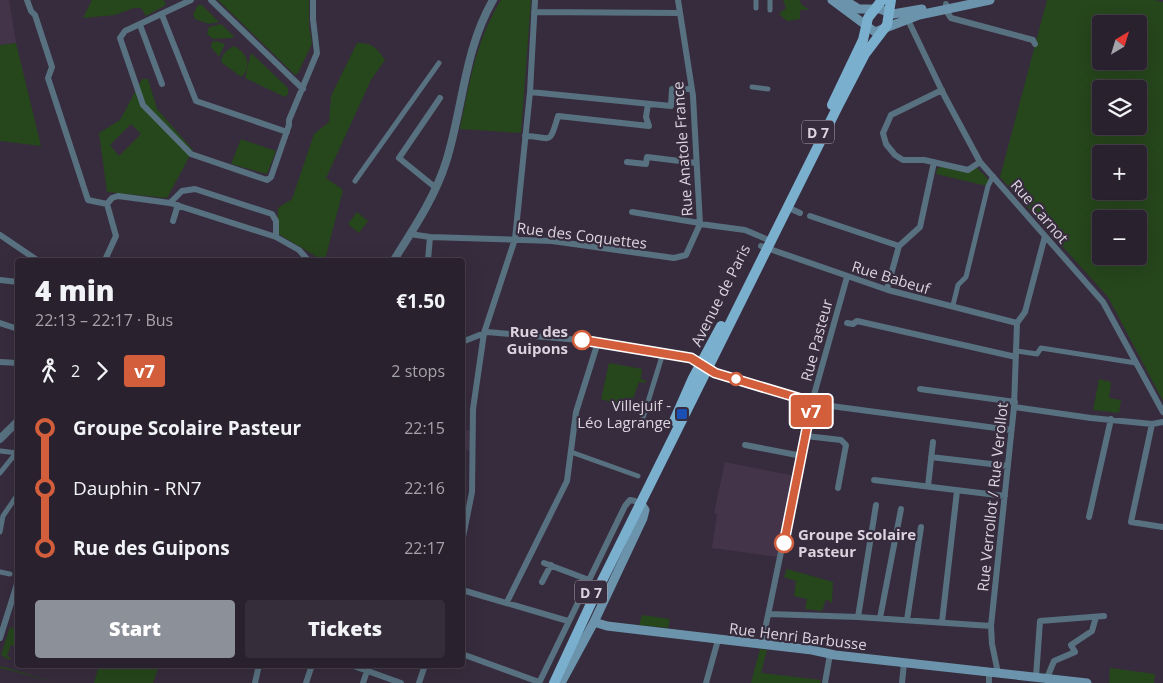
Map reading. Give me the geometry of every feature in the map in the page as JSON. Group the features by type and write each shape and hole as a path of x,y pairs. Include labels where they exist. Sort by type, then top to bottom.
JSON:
{"main road":[{"path":"832,0 865,26 876,32 884,30 905,16 966,0"},
{"path":"844,0 860,9 874,9 905,16"},
{"name":"D 7","path":"766,242 863,40 868,18 882,0"},
{"name":"D 7","path":"766,242 787,207 865,54 884,30 891,0"},
{"path":"946,6 990,0"},
{"name":"Avenue de Paris","path":"554,683 638,502 766,242"},
{"name":"Avenue de Paris","path":"562,683 594,622 644,518 645,510 638,502"},
{"name":"Avenue de Paris","path":"542,683 638,502"},
{"name":"Rue Henri Barbusse","path":"594,622 607,626 830,654 994,673 1036,674 1087,683"}],"street":[{"path":"27,0 31,11 35,15 52,67 48,78 88,200 108,204"},
{"path":"191,0 126,31 120,38 143,105 191,154 267,180 271,177 287,132 289,120 317,53 312,19 314,0"},
{"path":"211,0 302,89"},
{"path":"395,258 436,188 447,159 467,64 482,21 493,0"},
{"path":"465,527 472,492 473,410 484,333 515,239 530,92 535,0"},
{"name":"Rue Anatole France","path":"678,0 691,89 700,223 745,230 766,242"},
{"path":"756,0 756,8"},
{"path":"770,0 770,10"},
{"path":"946,6 951,18 1033,40 1035,44"},
{"path":"534,12 680,13"},
{"path":"162,15 196,101 287,132"},
{"name":"Rue Carnot","path":"905,16 980,162 1104,302 1163,412"},
{"path":"140,25 162,84"},
{"path":"355,181 439,63"},
{"path":"752,86 768,89"},
{"path":"530,92 671,106 672,89 691,89"},
{"path":"942,90 891,115 884,133 890,150 903,160 934,162 968,170 980,162"},
{"path":"436,188 399,158 440,98"},
{"path":"525,135 544,140 549,138 553,134 558,116 649,126 646,117 648,104"},
{"path":"627,162 646,164 647,157 696,163"},
{"path":"887,289 899,246 920,227 934,162"},
{"path":"953,305 958,285 966,277 988,186 993,176"},
{"path":"170,203 182,191 195,189 272,214 276,221 276,237"},
{"path":"106,258 115,241 116,233 108,204 112,198 118,196 178,205 276,237 299,250 306,258"},
{"path":"173,221 178,205"},
{"path":"787,207 800,213"},
{"path":"632,212 700,223"},
{"path":"810,216 899,246"},
{"name":"Rue des Coquettes","path":"410,234 552,241 680,258 686,255 700,223"},
{"path":"0,234 34,258"},
{"path":"428,258 430,236"},
{"path":"1017,323 1025,312 1045,236"},
{"name":"Rue Babeuf","path":"766,242 847,277 1017,323"},
{"name":"Rue Pasteur","path":"762,644 812,402 847,277"},
{"path":"0,280 15,282"},
{"path":"847,323 853,324 857,321 1016,354 1037,354 1041,348 1136,363"},
{"path":"0,323 15,328"},
{"name":"Rue Verrollot / Rue Verollot","path":"989,683 994,673 992,626 1014,404 1017,323"},
{"path":"465,341 484,333 598,342 691,358 715,373 812,402 1011,430"},
{"path":"507,602 567,481 576,412 598,342"},
{"path":"643,418 663,353"},
{"path":"0,362 15,363"},
{"path":"920,389 1111,419 1152,424 1163,422"},
{"path":"1089,517 1111,419"},
{"path":"2,437 15,424"},
{"path":"1152,424 1131,522 1163,527"},
{"path":"806,436 841,440 846,446 838,488"},
{"path":"928,486 933,442"},
{"path":"745,445 802,456"},
{"path":"1,451 15,453"},
{"path":"571,452 638,476"},
{"path":"0,473 15,455"},
{"path":"932,458 1008,466"},
{"path":"874,480 1004,496"},
{"path":"942,622 957,491"},
{"path":"0,532 3,516 15,498"},
{"name":"Avenue de Paris","path":"542,683 568,621 625,506 630,500 638,502"},
{"path":"858,617 876,505"},
{"path":"880,618 901,509"},
{"path":"907,620 921,527"},
{"path":"542,582 547,564 589,580"},
{"path":"0,572 10,574"},
{"path":"0,638 15,590"},
{"path":"465,591 568,621"},
{"path":"769,614 880,618 992,626"},
{"path":"1036,674 1040,621 1104,616"},
{"path":"1048,676 1054,661 1075,652 1072,645 1092,631 1096,617"},
{"path":"706,683 718,640"},
{"path":"825,683 830,654"},
{"path":"465,655 542,683"},
{"path":"902,683 904,663"},
{"path":"255,683 258,668"},
{"path":"306,683 311,668"},
{"path":"359,668 401,683"},
{"path":"419,683 423,668"},
{"path":"363,683 367,671"}],"shaded area":[{"path":"0,0 9,0 16,43 0,45"},
{"path":"465,430 471,431 470,451 465,450"},
{"path":"725,462 794,476 778,557 712,548 717,514 714,513"}],"green space":[{"path":"92,0 164,0 166,5 146,16 141,8 134,8 115,15 83,18"},
{"path":"218,0 309,0 309,26 312,44 298,73 295,75"},
{"path":"501,0 531,0 521,133 460,129 470,79 479,47 492,15"},
{"path":"783,0 800,0 801,4 809,10 800,10 800,19 787,21 779,14 786,8"},
{"path":"1047,0 1155,0 1163,2 1163,401 1108,297 1000,177"},
{"path":"198,5 202,5 219,22 209,24 195,19 193,14"},
{"path":"221,24 234,36 232,38 213,39 207,34 209,27"},
{"path":"216,41 225,44 219,57 211,47 212,42"},
{"path":"16,43 41,146 0,141 0,45"},
{"path":"357,43 374,47 385,60 371,80 326,178 343,190 326,258 319,258 277,233 278,208 292,199 314,134 329,122 331,96"},
{"path":"234,46 242,52 247,60 247,68 241,77 221,62 225,52"},
{"path":"251,53 288,88 288,94 285,97 245,78"},
{"path":"142,79 148,79 157,109 193,150 167,198 107,192 99,133 120,120","holes":["131,124 141,134 119,156 110,145"]},
{"path":"241,139 276,151 267,174 231,164"},
{"path":"941,167 977,168 990,181 987,186 936,174 937,169"},
{"path":"357,212 368,221 359,233 348,224"},
{"path":"609,363 642,369 641,379 646,381 645,383 639,382 631,404 634,406 633,409 601,399"},
{"path":"1099,379 1111,382 1109,398 1121,400 1119,413 1093,410"},
{"path":"787,569 833,582 832,603 826,599 822,611 805,609 807,599 794,596 796,581 784,577"},
{"path":"642,615 670,619 668,628 639,625"},
{"path":"10,627 15,629 15,646 11,645 7,656 11,658 9,660 1,655"},
{"path":"760,649 767,650 761,673 821,680 820,683 751,683"},
{"path":"1,666 57,683 2,668 0,670"},
{"path":"98,668 158,668 153,683 94,683"},
{"path":"1110,668 1155,674 1154,683 1109,683"}],"bus line":[{"name":"v7","path":"582,340 695,359 715,373 812,402 784,543"}],"place":[{"name":"Rue des Guipons","path":"582,340"},
{"name":"Villejuif - Léo Lagrange","path":"682,414"},
{"name":"Groupe Scolaire Pasteur","path":"784,543"}]}
